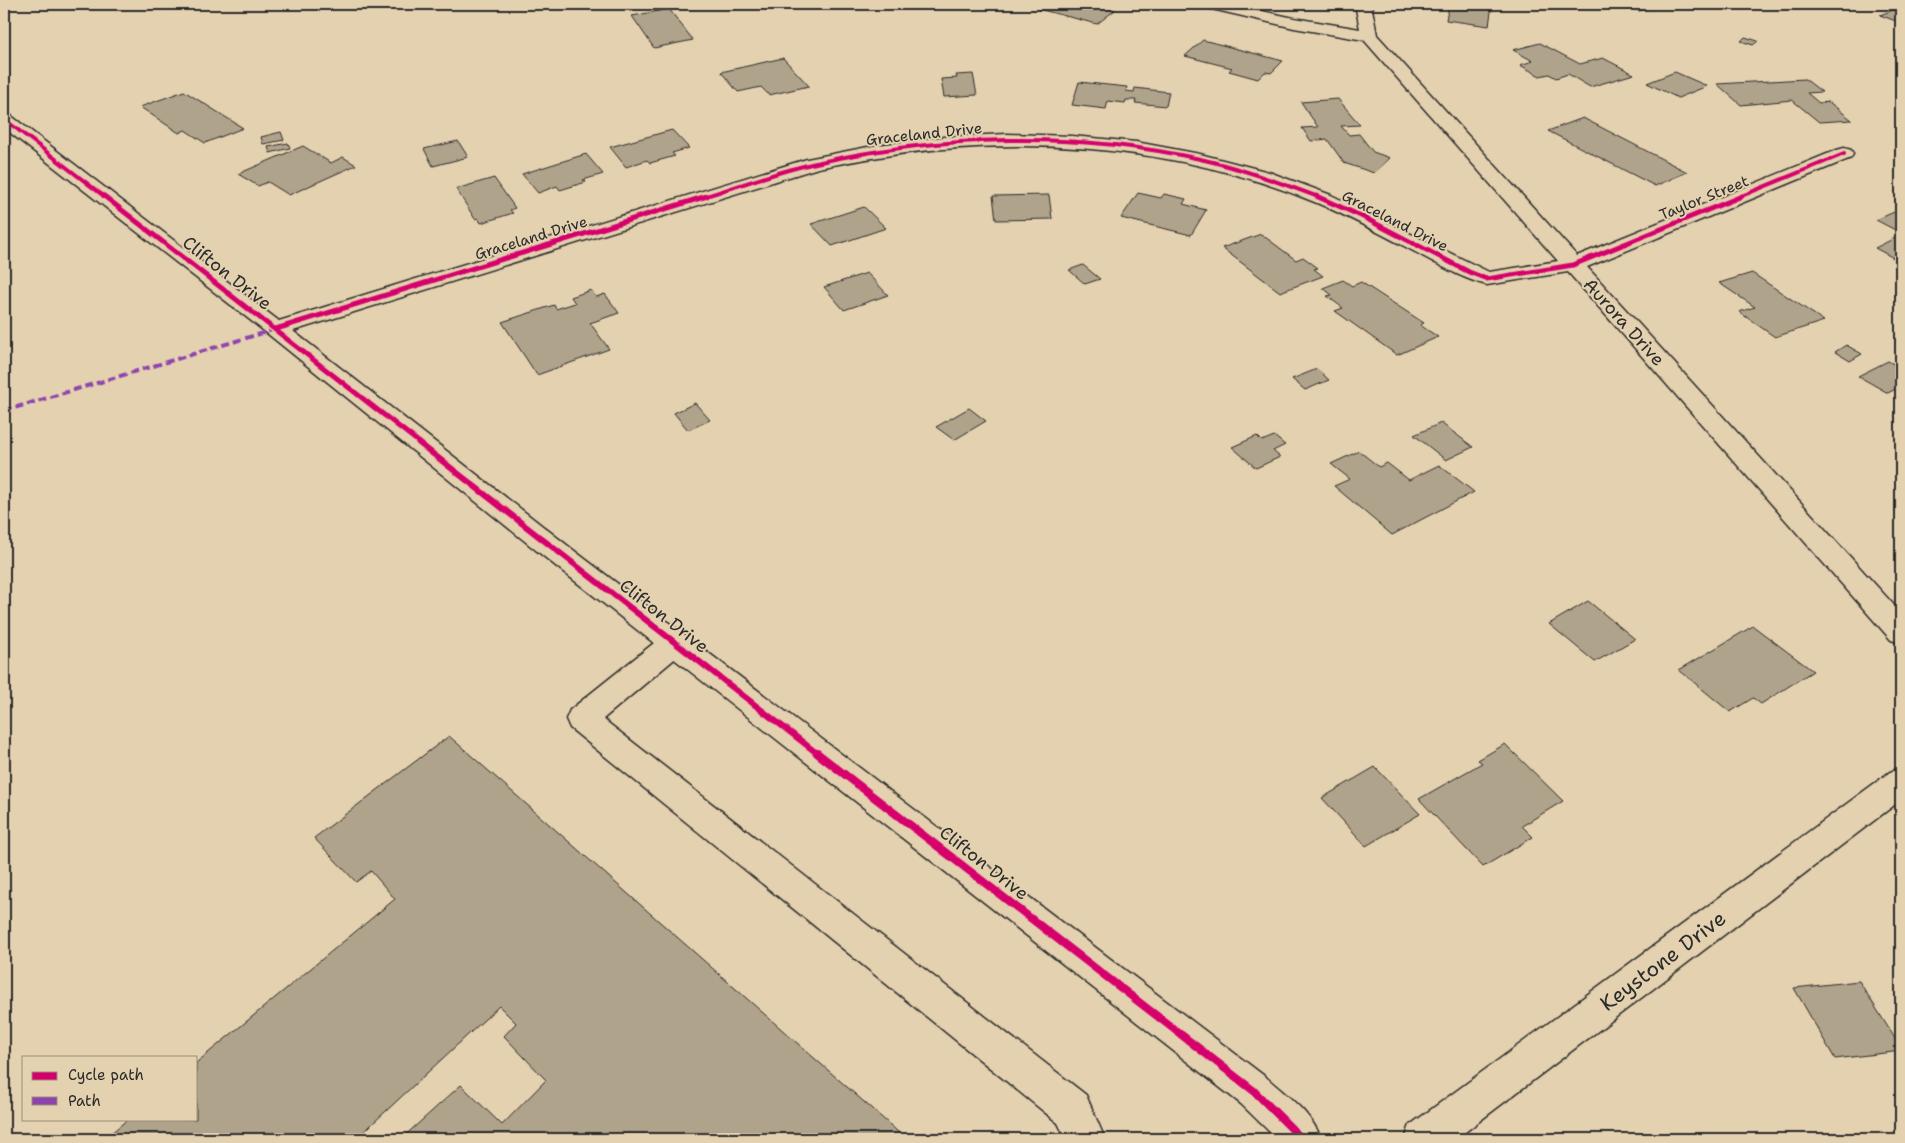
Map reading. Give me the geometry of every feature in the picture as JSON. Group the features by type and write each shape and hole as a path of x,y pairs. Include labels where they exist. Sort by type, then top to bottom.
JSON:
{"street":[{"path":"1209,4 1294,23 1369,36 1364,9 1366,4"},
{"name":"Aurora Drive","path":"1369,36 1901,632"},
{"name":"Clifton Drive","path":"4,118 276,329 674,643 1254,1091 1302,1139"},
{"name":"Graceland Drive","path":"276,329 814,163 898,147 980,139 1046,139 1106,144 1164,152 1226,166 1276,181 1323,199 1469,272 1487,279 1573,264"},
{"name":"Taylor Street","path":"1573,264 1844,154"},
{"path":"674,643 580,719 1072,1109 1086,1139"},
{"name":"Keystone Drive","path":"1424,1139 1901,782"}],"building":[{"path":"668,4 671,7 655,11 649,5"},
{"path":"1045,4 1089,4 1115,10 1097,24 1038,9"},
{"path":"1449,4 1492,4 1489,26 1446,20"},
{"path":"1659,4 1639,11 1624,5"},
{"path":"669,9 693,40 654,48 632,16"},
{"path":"1893,10 1901,13 1901,23 1880,15"},
{"path":"1745,37 1758,41 1753,45 1741,41"},
{"path":"1203,40 1283,61 1271,73 1265,72 1258,79 1229,71 1232,68 1185,56"},
{"path":"1540,43 1580,64 1603,58 1634,74 1590,87 1568,74 1556,78 1549,74 1540,76 1520,65 1533,61 1513,50"},
{"path":"783,58 809,86 769,95 761,87 738,92 721,72"},
{"path":"1675,72 1707,86 1678,98 1647,83"},
{"path":"973,74 977,95 944,97 941,79 957,78 956,75"},
{"path":"1805,79 1822,92 1807,93 1819,103 1829,102 1852,120 1819,122 1792,100 1741,105 1717,84"},
{"path":"1079,82 1127,87 1126,91 1134,92 1135,88 1169,92 1166,106 1135,103 1136,100 1126,100 1125,103 1108,101 1106,109 1072,105"},
{"path":"184,91 243,128 205,143 185,130 179,133 140,107"},
{"path":"1338,99 1360,125 1341,126 1349,135 1359,134 1373,152 1390,158 1374,173 1344,163 1327,139 1311,141 1302,128 1318,127 1301,102"},
{"path":"1583,118 1687,172 1655,186 1548,131"},
{"path":"672,130 689,148 672,153 675,156 650,163 647,160 626,167 610,147"},
{"path":"281,132 284,140 263,144 261,137"},
{"path":"458,141 468,157 433,166 424,149"},
{"path":"288,143 290,148 270,153 268,147"},
{"path":"303,146 331,163 343,157 356,165 289,195 268,182 258,186 238,174"},
{"path":"586,154 603,174 583,180 586,182 560,190 557,186 538,193 522,174"},
{"path":"494,178 515,208 510,210 513,213 481,223 478,218 475,219 456,189"},
{"path":"1138,193 1161,198 1164,194 1186,199 1183,204 1206,210 1191,235 1121,218"},
{"path":"1049,195 1052,219 996,220 993,196"},
{"path":"864,207 886,228 832,246 811,224"},
{"path":"1901,209 1901,233 1876,220"},
{"path":"1261,234 1296,260 1303,257 1318,268 1314,269 1323,276 1280,292 1222,248"},
{"path":"1901,235 1901,262 1875,248"},
{"path":"1083,265 1100,279 1085,284 1069,270"},
{"path":"867,273 888,295 844,310 824,287"},
{"path":"1752,273 1824,321 1775,337 1739,312 1755,307 1719,283"},
{"path":"1343,280 1352,286 1361,282 1424,323 1420,325 1438,337 1397,355 1335,311 1343,308 1327,296 1332,295 1323,288"},
{"path":"591,290 596,297 605,294 619,313 590,323 609,349 537,375 502,322 554,305 556,309 575,303 571,297"},
{"path":"1846,345 1862,354 1850,361 1835,352"},
{"path":"1888,361 1901,368 1901,386 1888,393 1858,376"},
{"path":"1317,369 1329,380 1305,390 1292,379"},
{"path":"695,403 710,420 688,430 674,413"},
{"path":"969,408 986,421 954,440 936,427"},
{"path":"1441,423 1473,447 1446,460 1414,435"},
{"path":"1257,436 1262,441 1274,436 1285,445 1273,451 1280,457 1256,468 1232,447"},
{"path":"1359,451 1379,467 1387,463 1409,480 1439,465 1474,492 1392,535 1334,486 1350,479 1331,464"},
{"path":"1588,601 1635,639 1595,662 1549,624"},
{"path":"1753,626 1813,671 1761,704 1753,698 1730,712 1679,670"},
{"path":"449,736 906,1139 401,1139 461,1085 502,1125 546,1080 504,1036 516,1023 499,1006 356,1139 104,1139 127,1120 198,1120 198,1061 395,899 371,871 356,882 314,838"},
{"path":"1505,744 1563,801 1522,826 1533,837 1483,867 1419,799 1482,763 1478,760"},
{"path":"1375,767 1420,814 1366,846 1322,798"},
{"path":"1859,981 1901,1048 1901,1051 1835,1059 1794,988"}],"marked path":[{"path":"4,411 276,329"}],"cycle path":[{"path":"4,119 276,329 562,556 1254,1091 1302,1139"},
{"path":"276,329 814,163 878,151 943,143 1007,140 1072,141 1136,148 1200,159 1263,176 1324,199 1379,225 1469,272 1487,279 1573,265 1844,154"}]}
